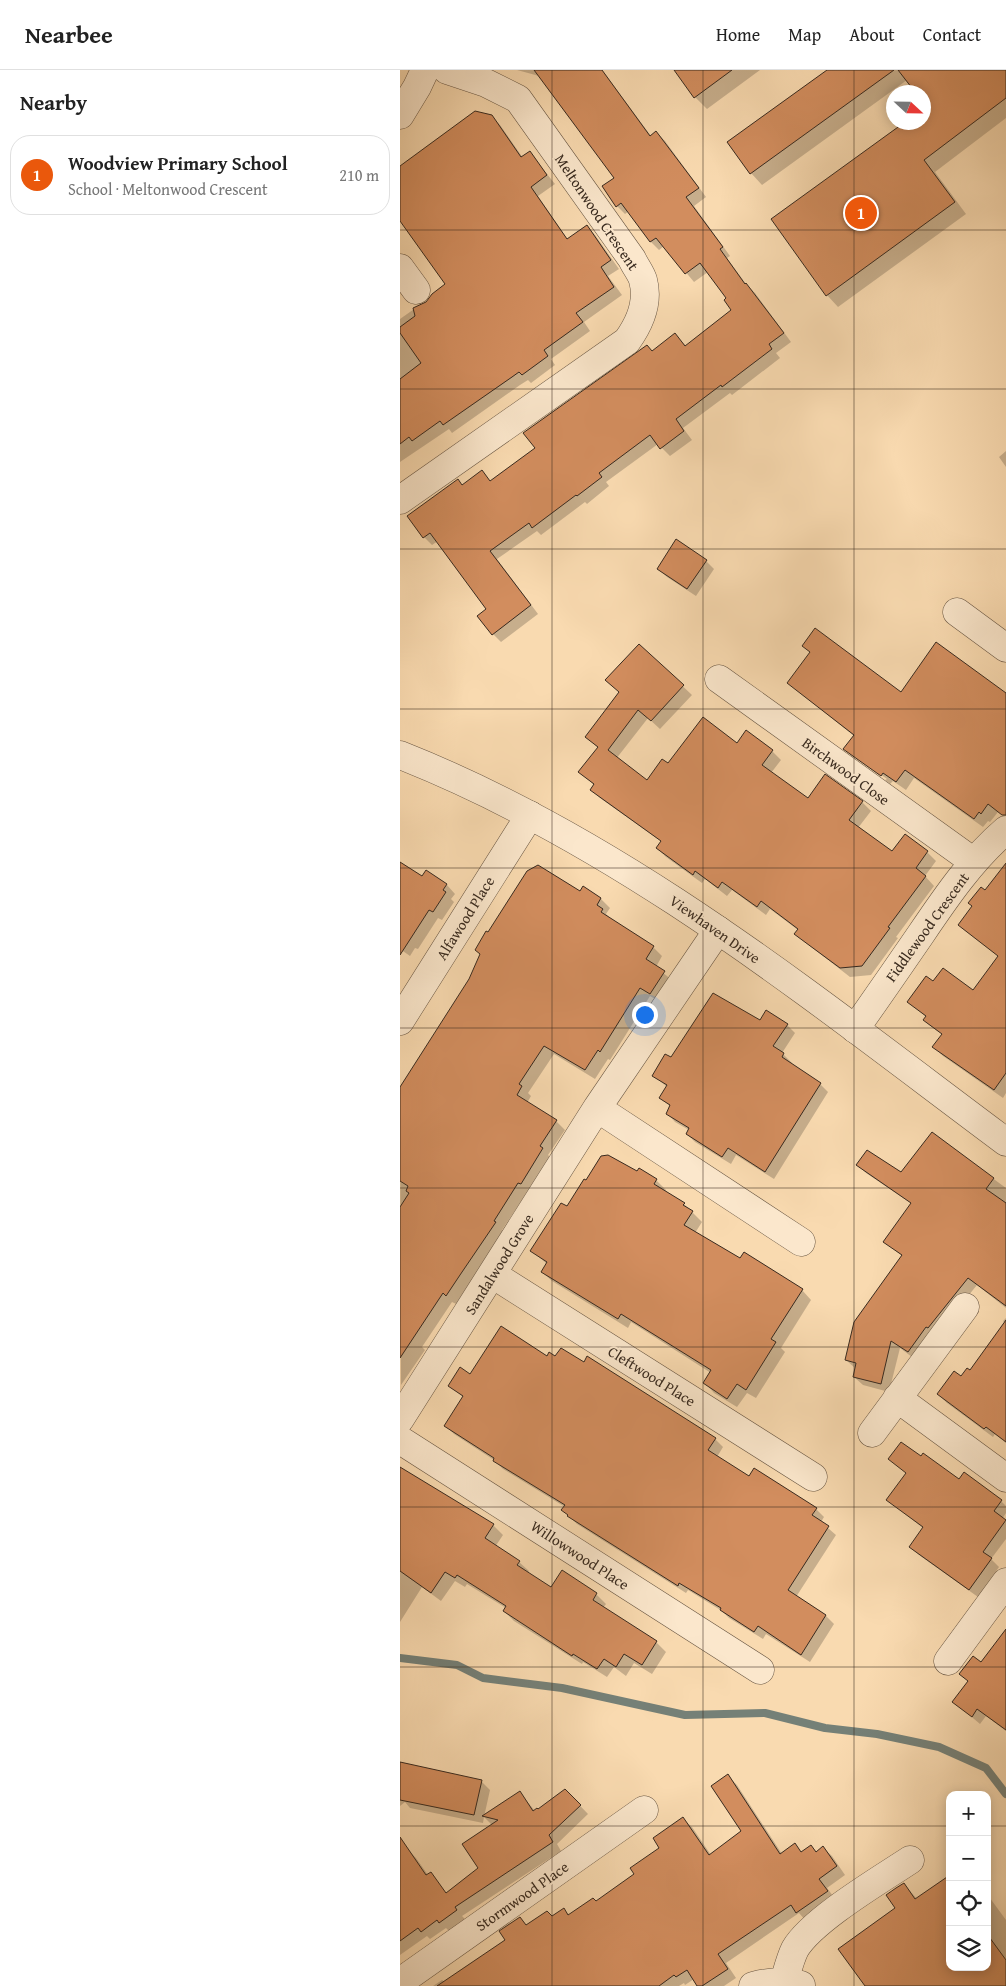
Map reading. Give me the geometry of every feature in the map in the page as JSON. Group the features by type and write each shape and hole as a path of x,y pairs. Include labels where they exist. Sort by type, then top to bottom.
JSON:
{"street":[{"path":"400,115 418,87 425,70"},
{"name":"Meltonwood Crescent","path":"400,500 628,341 636,329 645,299 643,280 632,259 518,99 486,83 446,70"},
{"path":"400,268 416,290"},
{"path":"957,612 1006,648"},
{"name":"Birchwood Close","path":"719,679 974,862"},
{"name":"Viewhaven Drive","path":"400,755 530,815 643,880 718,930 1006,1142"},
{"name":"Alfawood Place","path":"400,1022 530,815"},
{"name":"Fiddlewood Crescent","path":"854,1029 944,901 974,862 1006,830"},
{"name":"Sandalwood Grove","path":"400,1420 597,1108 718,930"},
{"path":"597,1108 801,1242"},
{"name":"Cleftwood Place","path":"492,1274 813,1477"},
{"path":"872,1433 965,1307"},
{"path":"897,1398 1006,1478"},
{"name":"Willowwood Place","path":"400,1440 760,1670"},
{"path":"948,1661 1006,1582"},
{"name":"Stormwood Place","path":"400,1982 644,1810"},
{"path":"753,1986 763,1983 793,1984 795,1949 809,1932 827,1917 910,1860"}],"building":[{"path":"534,70 602,70 650,136 656,131 699,188 686,197 723,247 720,249 745,284 784,333 769,344 772,349 676,419 684,431 660,449 650,435 599,473 602,477 577,496 532,528 529,523 490,551 531,605 492,635 477,616 486,609 430,533 423,538 407,516 458,479 462,485 482,470 490,481 535,448 523,433 647,345 652,351 675,333 685,346 731,310 724,300 726,298 700,263 685,274 656,238 650,242 621,203 616,207 602,186 614,178"},
{"path":"674,70 732,70 694,98"},
{"path":"827,70 894,70 750,174 727,142"},
{"path":"898,70 1006,70 1006,98 924,160 955,202 826,296 771,219 894,130 931,130 931,85 910,85"},
{"path":"475,111 492,115 521,157 530,151 547,175 531,187 567,239 587,225 611,260 601,267 614,287 576,313 583,322 544,350 548,356 522,375 519,372 443,425 440,421 412,441 409,437 400,444 400,379 421,363 400,333 400,327 415,316 413,308 426,302 432,294 445,284 400,221 400,166"},
{"path":"676,539 707,560 687,589 657,569"},
{"path":"815,628 901,692 936,642 1006,693 1006,815 1002,815 988,804 981,814 979,812 974,819 905,770 896,782 883,773 881,776 843,749 854,735 787,683 810,652 802,646"},
{"path":"639,644 684,685 651,721 638,710 608,750 647,780 662,759 668,763 703,717 737,743 746,730 773,750 762,765 808,798 825,774 863,801 849,820 892,851 905,834 928,851 916,868 926,876 862,966 840,968 794,934 798,929 761,901 757,907 722,882 718,888 695,871 693,875 656,848 661,841 590,790 594,784 578,772 598,747 585,737 619,692 605,680"},
{"path":"400,862 422,876 426,870 447,884 443,890 446,892 433,912 429,910 400,955"},
{"path":"1006,863 1006,1073 994,1090 932,1047 942,1034 923,1020 926,1016 907,1002 926,976 933,981 943,968 973,990 998,956 958,925 972,906 968,903 981,887 985,890"},
{"path":"538,865 580,891 583,886 601,898 597,905 603,909 601,912 654,946 646,959 665,971 650,994 640,988 600,1052 598,1050 585,1070 544,1046 519,1084 522,1086 517,1095 557,1120 540,1146 543,1148 521,1184 518,1183 494,1221 496,1222 446,1296 443,1293 400,1358 400,1207 409,1193 406,1191 408,1186 400,1181 400,1087 469,979 480,954 475,950 486,931 488,932 527,871"},
{"path":"713,993 760,1020 766,1010 788,1024 773,1046 784,1053 782,1057 821,1083 765,1172 728,1148 722,1157 686,1134 689,1128 666,1114 670,1105 659,1098 667,1085 652,1076 665,1054 671,1057"},
{"path":"932,1132 994,1178 986,1189 1006,1203 1006,1306 968,1278 928,1328 926,1327 908,1352 891,1341 881,1384 853,1377 856,1363 845,1360 854,1322 902,1255 883,1242 911,1203 856,1165 867,1150 901,1172"},
{"path":"608,1155 637,1171 639,1168 657,1179 654,1184 685,1203 683,1205 693,1211 684,1225 740,1258 744,1252 803,1289 771,1339 776,1342 746,1390 737,1384 727,1399 703,1383 711,1370 621,1314 618,1319 541,1272 547,1262 530,1251 561,1203 567,1206 601,1156"},
{"path":"1006,1320 1006,1442 986,1427 984,1429 937,1394 954,1371 961,1376 967,1368 970,1370"},
{"path":"501,1326 547,1356 549,1352 555,1356 561,1348 584,1362 587,1356 716,1438 708,1450 749,1476 754,1468 817,1508 812,1515 829,1526 788,1590 826,1615 801,1655 758,1626 754,1632 720,1610 721,1608 679,1583 678,1586 567,1516 561,1510 565,1505 493,1461 494,1458 444,1426 463,1396 448,1386 460,1367 470,1374"},
{"path":"901,1442 921,1456 923,1453 959,1479 964,1472 1002,1500 994,1511 1006,1520 983,1552 992,1558 969,1590 909,1547 923,1527 886,1500 906,1473 888,1459"},
{"path":"400,1467 494,1524 485,1538 520,1561 517,1565 551,1587 562,1570 597,1593 593,1600 657,1641 642,1665 624,1654 616,1667 604,1659 597,1669 573,1654 572,1656 503,1611 506,1606 457,1575 455,1578 445,1572 431,1593 400,1571"},
{"path":"1006,1629 1006,1730 977,1709 972,1717 952,1702 968,1681 959,1674 973,1656 981,1662"},
{"path":"400,1762 482,1780 474,1815 400,1800"},
{"path":"728,1774 780,1854 795,1843 801,1852 811,1845 816,1852 823,1846 837,1866 819,1879 828,1891 796,1913 791,1905 718,1954 728,1969 702,1986 697,1986 687,1970 676,1977 674,1975 659,1986 437,1986 505,1940 499,1931 520,1917 526,1925 547,1911 552,1916 564,1908 568,1915 593,1898 596,1901 634,1874 630,1868 659,1848 653,1838 683,1817 709,1855 741,1831 711,1786"},
{"path":"565,1789 581,1805 549,1835 553,1842 455,1907 457,1910 439,1923 437,1920 421,1932 418,1928 400,1941 400,1837 426,1875 431,1872 446,1893 478,1868 462,1844 498,1820 482,1816 520,1791 533,1811"},
{"path":"946,1878 946,1971 991,1971 991,1939 1006,1960 1006,1986 865,1986 838,1949 895,1908 886,1895 896,1888 904,1883 915,1899"}],"waterway":[{"path":"400,1658 457,1665 483,1678 562,1688 685,1715 765,1713 825,1728 877,1734 939,1747 986,1768 1006,1794"}],"place":[{"name":"Woodview Primary School","path":"861,213"}]}
